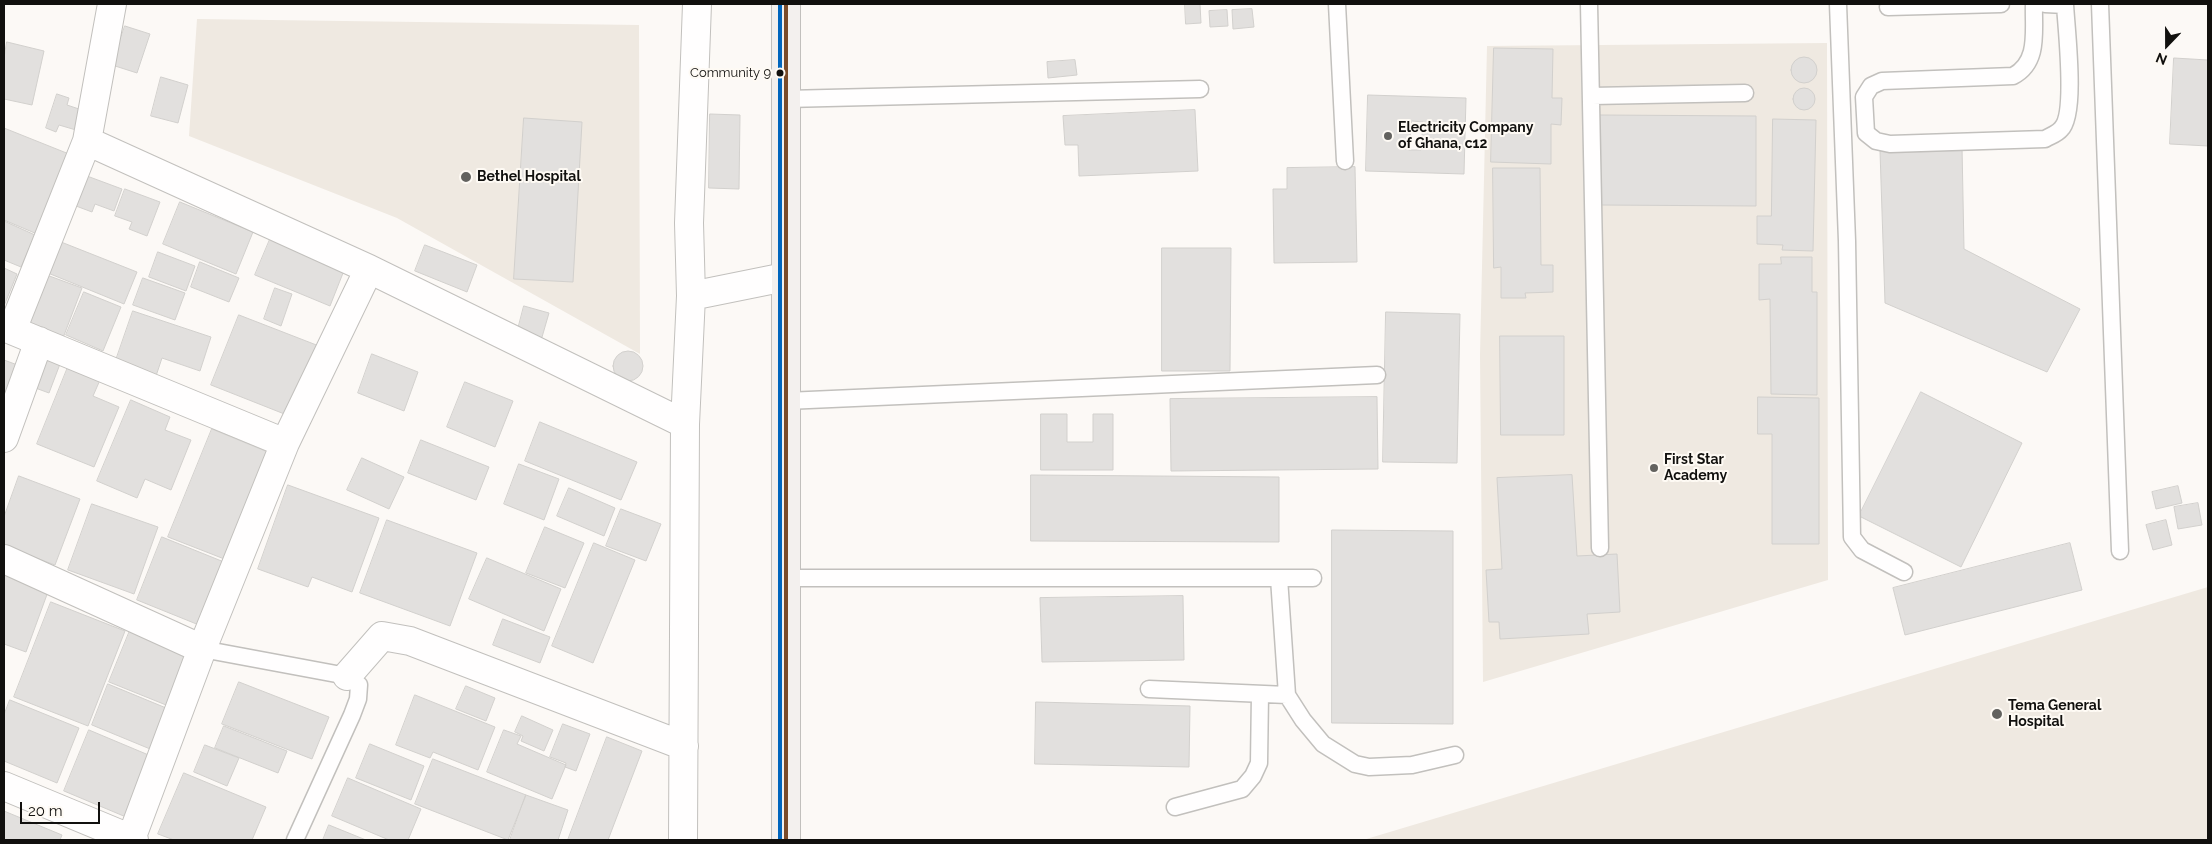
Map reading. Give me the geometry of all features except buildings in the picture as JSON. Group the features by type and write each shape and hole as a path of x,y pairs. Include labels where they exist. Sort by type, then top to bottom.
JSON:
{"main road":[{"path":"786,4 786,840"}],"street":[{"path":"112,4 88,142 8,328 285,443"},
{"path":"683,840 685,424 691,296 689,222 697,4"},
{"path":"88,142 369,269 685,424"},
{"path":"4,786 84,830 133,840 202,649 285,443 369,269"},
{"path":"691,296 785,277"},
{"path":"4,438 39,342"},
{"path":"4,560 202,649"},
{"path":"347,676 382,636 410,641 684,746"}],"lane":[{"path":"1337,4 1345,161"},
{"path":"1589,4 1600,548"},
{"path":"1838,4 1847,241 1852,537 1862,550 1904,572"},
{"path":"1888,7 2001,4"},
{"path":"2034,4 2032,57 2023,71 2013,76 1882,81 1871,86 1864,97 1866,133 1876,141 1890,144 2045,139 2062,129 2069,115 2069,67 2065,5 2045,4"},
{"path":"2100,4 2120,552"},
{"path":"786,98 1200,89"},
{"path":"1592,96 1745,93"},
{"path":"786,401 1377,375"},
{"path":"786,578 1314,578"},
{"path":"1279,578 1287,695 1303,720 1323,744 1354,764 1368,767 1412,765 1455,755"},
{"path":"202,649 347,676 359,685 358,700 295,840"},
{"path":"1149,690 1287,695"},
{"path":"1175,807 1242,789 1253,776 1259,763 1260,694"}],"shaded area":[{"name":"Bethel Hospital","path":"197,19 639,25 640,354 397,218 189,136"},
{"name":"First Star Academy","path":"1827,43 1828,580 1483,682 1480,355 1487,46"},
{"name":"Tema General Hospital","path":"2208,587 2208,840 1363,840"}],"transit line":[{"path":"780,4 780,840"},
{"path":"786,4 786,840"}],"place":[{"name":"Community 9","path":"780,73"},
{"name":"Electricity Company of Ghana, c12","path":"1388,136"},
{"name":"Bethel Hospital","path":"466,177"},
{"name":"First Star Academy","path":"1654,468"},
{"name":"Tema General Hospital","path":"1997,714"}]}
